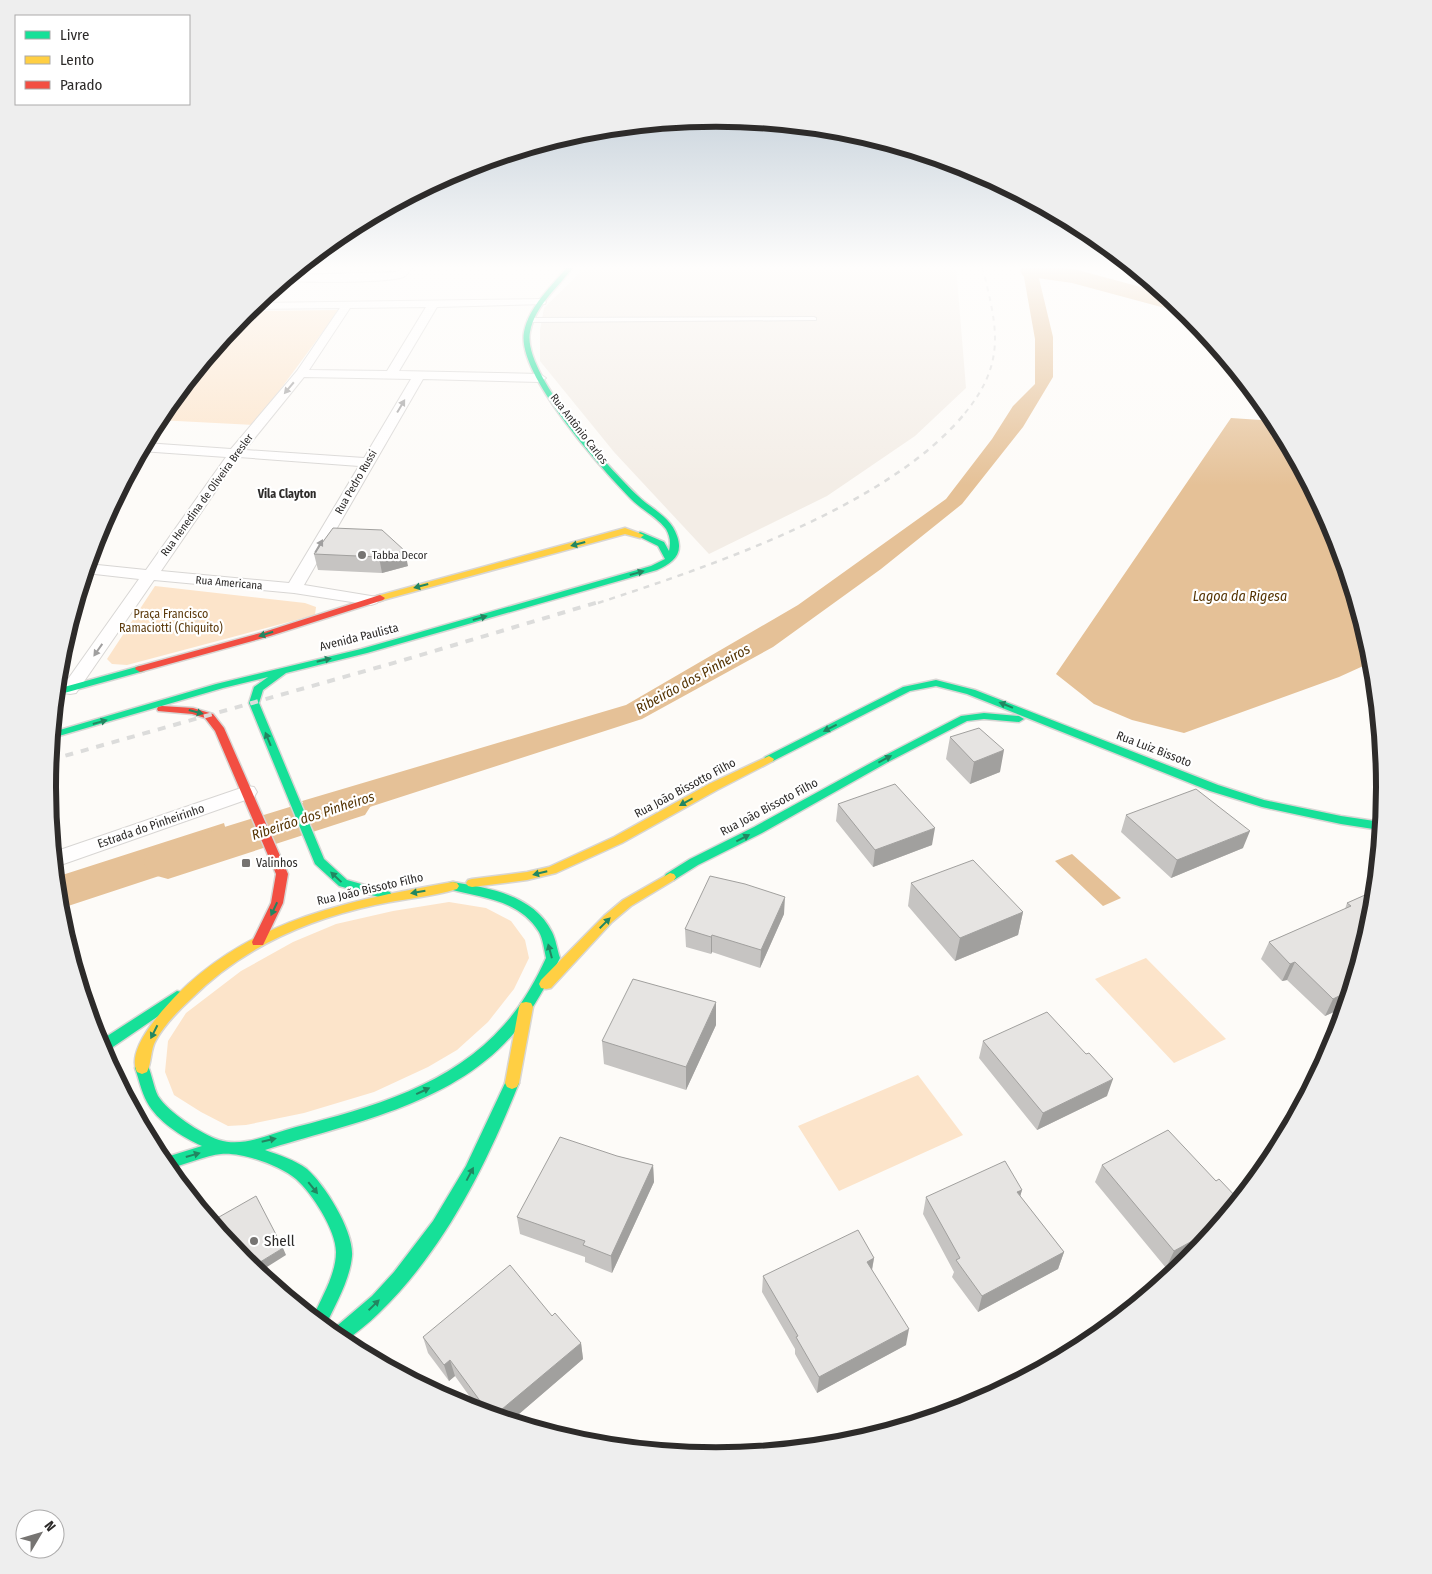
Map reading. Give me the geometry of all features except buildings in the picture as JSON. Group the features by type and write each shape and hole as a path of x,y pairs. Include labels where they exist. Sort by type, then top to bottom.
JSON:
{"main road":[{"name":"Rua Antônio Carlos","path":"527,339 526,345 540,378 641,515 668,527 674,537 676,547 670,560"},
{"path":"64,690 267,634 371,600 625,531 641,515"},
{"path":"625,531 647,537 661,544 670,560"},
{"name":"Avenida Paulista","path":"59,733 289,668 364,651 654,568 670,560"},
{"path":"289,668 265,683 258,690 254,703 319,860 342,883 390,896"},
{"name":"Rua Luiz Bissoto","path":"922,685 944,684 971,692 1214,788 1262,803 1374,825"},
{"path":"922,685 954,700"},
{"name":"Rua João Bissotto Filho","path":"453,886 527,876 552,870 618,840 713,787 907,690 922,685"},
{"path":"148,709 186,710 208,716 220,730 282,874 277,904 258,942"},
{"name":"Rua João Bissoto Filho","path":"535,995 553,958 543,928 528,910 498,894 453,886 390,896 331,910 299,921 258,942 197,982 158,1024 144,1054 142,1066 154,1101 174,1120 221,1147 242,1147 322,1128 381,1111 439,1083 472,1064 507,1032 535,995 608,919 649,889 876,764 964,713 1051,724"},
{"path":"108,1043 197,982"},
{"name":"Rua João Bissoto Filho","path":"344,1332 377,1303 426,1243 465,1184 496,1125 512,1083 526,1007"},
{"path":"173,1161 221,1147"},
{"name":"Rua João Bissoto Filho","path":"242,1147 300,1173 315,1189 335,1223 344,1250 337,1282 322,1316"}],"street":[{"name":"Rua Henedina de Oliveira Bresler","path":"64,690 149,575 236,452 301,373 324,339"},
{"path":"390,376 412,339"},
{"path":"301,373 418,377 540,378"},
{"name":"Rua Pedro Russi","path":"294,588 418,377"},
{"path":"151,447 367,462"},
{"name":"Rua Americana","path":"93,570 294,588 371,600"},
{"name":"Estrada do Pinheirinho","path":"61,858 249,796"}],"shaded area":[{"path":"540,339 962,339 966,388 915,436 827,496 709,554 614,452 540,361"}],"green space":[{"path":"231,339 317,339 254,425 167,420 193,385"},
{"name":"Praça Francisco Ramaciotti (Chiquito)","path":"155,586 305,603 316,607 315,615 127,665 112,664 107,659"},
{"path":"449,902 486,908 511,921 525,940 529,958 514,989 488,1022 457,1050 428,1067 374,1092 304,1113 246,1125 228,1126 174,1095 165,1072 168,1041 186,1013 241,971 293,942 336,924 393,911"},
{"path":"1146,958 1226,1039 1174,1063 1095,979"},
{"path":"918,1075 963,1135 839,1191 798,1126"}],"water":[{"path":"1035,339 1053,339 1053,377 1023,427 962,504 881,569 773,647 642,719 314,825 302,801 626,705 798,605 946,499 992,439 1013,406 1035,384"},
{"name":"Lagoa da Rigesa","path":"1231,418 1265,420 1308,495 1326,535 1341,575 1364,666 1339,677 1184,733 1132,720 1094,704 1056,674"},
{"path":"224,823 232,852 67,906 62,875"},
{"path":"1072,854 1121,898 1103,906 1055,861"}],"waterway":[{"name":"Ribeirão dos Pinheiros","path":"168,862 348,804"}],"railway":[{"path":"965,413 978,395 987,377 993,360 995,339"},
{"path":"598,603 744,551 796,529 846,504 892,476 933,446 966,412"},
{"path":"57,758 404,660 602,601"}],"traffic: fast":[{"path":"527,339 529,355 538,375 576,431 635,498 668,526 675,542 670,560"},
{"path":"59,733 220,686 364,651 654,568 670,560 661,544 640,535"},
{"path":"64,690 140,669"},
{"path":"281,673 258,689 254,703 319,861 343,883 386,895"},
{"path":"769,759 907,689 936,683 971,692 1214,788 1262,803 1374,825"},
{"path":"670,877 694,862 758,830 884,760 965,718 984,716 1019,719"},
{"path":"142,1068 153,1100 165,1114 204,1140 229,1148 256,1145 369,1113 420,1093 443,1081 488,1050 508,1030 533,996 553,958 545,931 526,910 515,903 491,894 453,886"},
{"path":"108,1043 177,996"},
{"path":"343,1332 378,1302 420,1253 438,1227 456,1199 487,1142 512,1083"},
{"path":"173,1161 221,1147"},
{"path":"242,1147 301,1174 321,1198 334,1221 342,1242 344,1258 335,1286 322,1316"}],"traffic: slow":[{"path":"380,598 625,531 640,535"},
{"path":"472,883 527,876 552,870 618,840 713,787 769,759"},
{"path":"546,984 608,919 627,903 670,877"},
{"path":"142,1068 142,1059 147,1043 162,1021 203,979 234,955 267,936 301,921 374,901 453,886"},
{"path":"512,1083 526,1007"}],"traffic: jam":[{"path":"140,669 267,634 380,598"},
{"path":"162,709 193,711 209,716 220,730 282,874 277,903 258,942"}],"place":[{"name":"Tabba Decor","path":"362,555"},
{"name":"Valinhos","path":"246,863"},
{"name":"Shell","path":"254,1241"}],"district":[{"name":"Vila Clayton","path":"287,494"}]}
